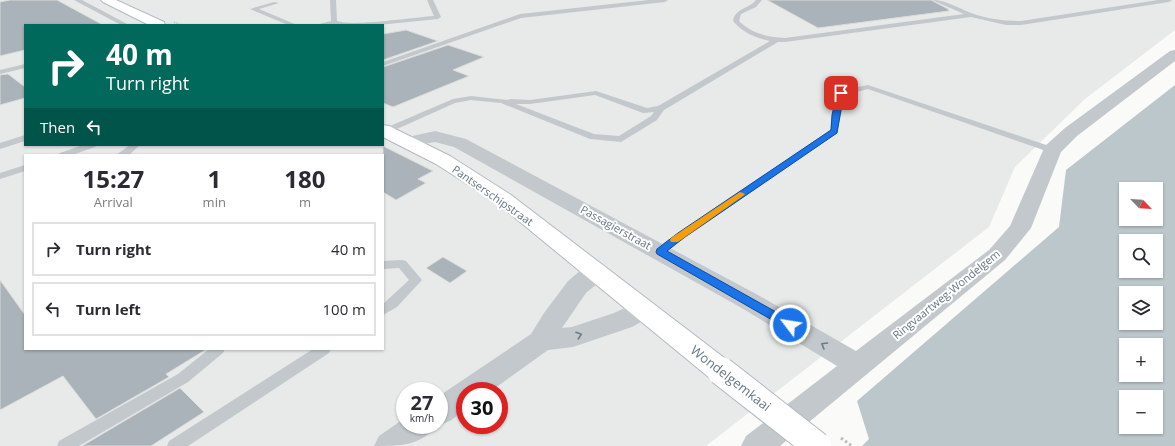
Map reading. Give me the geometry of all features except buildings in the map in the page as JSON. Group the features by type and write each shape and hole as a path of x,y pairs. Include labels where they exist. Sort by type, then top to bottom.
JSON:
{"main road":[{"path":"107,0 157,24"},
{"name":"Pantserschipstraat","path":"384,130 443,160 498,195 596,271"},
{"name":"Wondelgemkaai","path":"596,271 817,446"}],"street":[{"name":"Ringvaartweg-Wondelgem","path":"757,446 997,254 1020,228 1052,150 1071,132 1175,54"},
{"name":"Passagierstraat","path":"410,142 435,136 444,137 460,144 749,301 857,365"},
{"path":"482,382 541,341 552,320 577,287 596,271"},
{"path":"541,341 573,337 623,320 644,309"},
{"path":"390,446 407,434"}],"lane":[{"path":"77,0 124,24"},
{"path":"269,0 278,2 253,9 291,24"},
{"path":"333,0 334,22"},
{"path":"324,24 334,22 339,24 360,24 438,17 430,0"},
{"path":"384,64 520,16 665,0"},
{"path":"759,0 757,3 739,13 736,21 758,36 778,39 792,39 971,15"},
{"path":"935,0 971,15 996,21 1021,24 1169,0"},
{"path":"384,130 453,101 471,98 530,102 596,93 646,110 661,108 778,39"},
{"path":"0,72 24,66"},
{"path":"660,252 669,244 834,131 841,93 868,87 1052,150"},
{"path":"502,101 593,136 621,139 654,118 661,108"},
{"path":"0,146 24,138"},
{"path":"66,154 89,146"},
{"path":"124,154 133,146"},
{"path":"0,176 24,168"},
{"path":"384,265 402,264 416,280 392,304 384,309"},
{"path":"65,446 183,378 217,350"},
{"path":"175,446 322,350"}],"shaded area":[{"path":"0,0 1175,0 1175,30 1085,99 1015,167 989,227 706,446 0,446"},
{"path":"1175,85 1175,446 862,446 869,439 857,401 1059,227 1066,170"}],"slow traffic":[{"path":"675,240 740,194"}],"route":[{"path":"790,325 660,252 669,244 834,131 841,93"}]}
